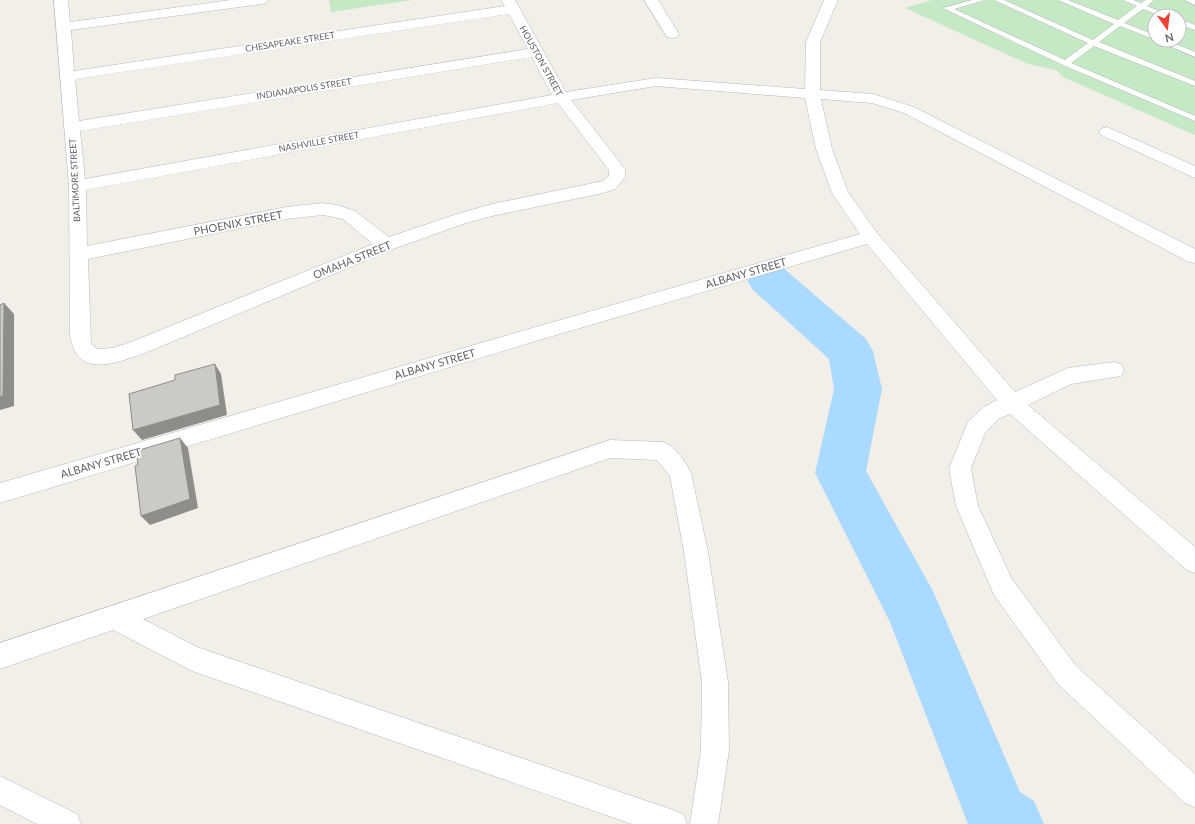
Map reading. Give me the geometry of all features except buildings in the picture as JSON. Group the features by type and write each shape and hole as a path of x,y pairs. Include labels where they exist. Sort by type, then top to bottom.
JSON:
{"street":[{"name":"BALTIMORE STREET","path":"61,0 77,186 80,335 82,347 92,357"},
{"path":"63,27 261,0"},
{"path":"651,0 672,34"},
{"path":"831,0 813,42 812,94 824,150 840,193 871,237 1012,402 1192,553"},
{"name":"HOUSTON STREET","path":"511,4 561,97 617,169 617,177"},
{"name":"CHESAPEAKE STREET","path":"68,76 511,4"},
{"name":"INDIANAPOLIS STREET","path":"72,127 536,52"},
{"name":"NASHVILLE STREET","path":"77,186 627,85 656,82 873,99 909,110 1195,257"},
{"path":"1107,132 1195,173"},
{"name":"OMAHA STREET","path":"92,357 113,356 138,348 387,245 460,219 499,209 596,189 609,185 617,177"},
{"name":"PHOENIX STREET","path":"79,254 286,213 323,209 349,215 387,245"},
{"name":"ALBANY STREET","path":"0,493 546,331 871,237"},
{"path":"1114,370 1068,376 991,413 976,428 960,468 967,506 1003,586 1067,675 1195,793"},
{"path":"0,656 610,448 663,451 680,473 696,552 715,682 715,750 704,824"},
{"path":"114,617 192,658 673,824"},
{"path":"0,790 67,824"}],"lane":[{"path":"981,0 947,8 1066,63 1195,119"},
{"path":"998,0 1094,43 1195,84"},
{"path":"1062,0 1147,35"},
{"path":"1127,0 1147,8"},
{"path":"1066,63 1150,0"},
{"path":"1188,0 1195,3"},
{"path":"1179,48 1195,55"}],"green space":[{"path":"329,0 412,0 331,12"},
{"path":"932,0 1195,0 1195,135 1063,77 1056,70 1028,64 905,8"}],"waterway":[{"path":"767,278 850,351 858,389 840,473 913,610 997,815 1011,824"}]}
